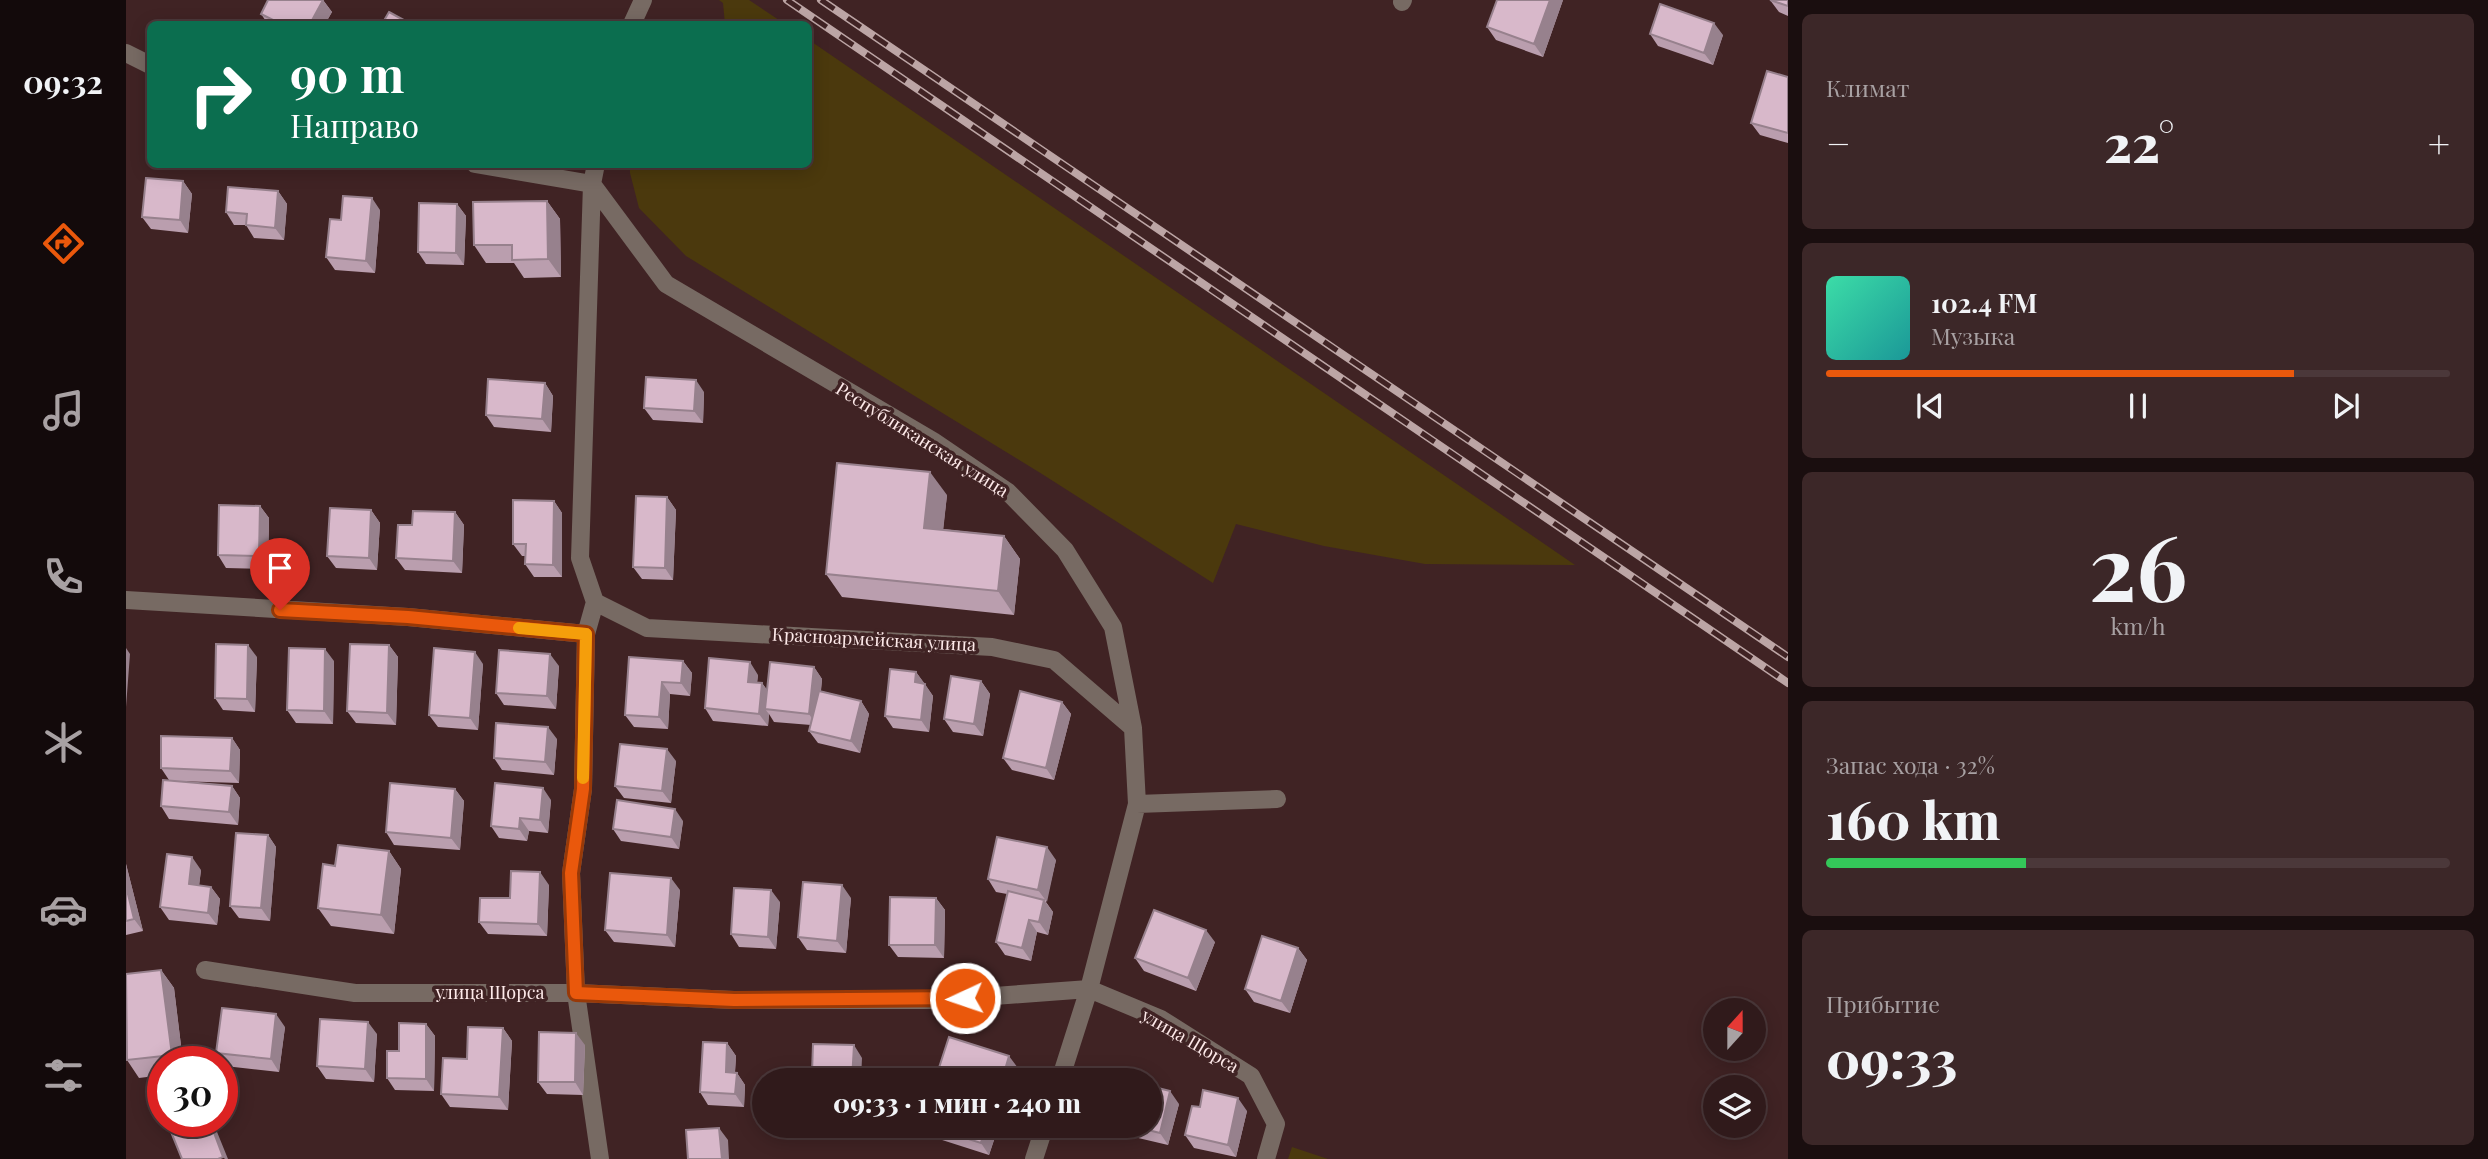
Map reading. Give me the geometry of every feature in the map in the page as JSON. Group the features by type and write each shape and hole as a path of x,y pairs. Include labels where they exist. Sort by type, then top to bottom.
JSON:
{"street":[{"path":"126,53 147,64"},
{"path":"499,168 593,184"},
{"path":"595,168 580,558 595,602 586,634 583,789 571,873 576,993 600,1159"},
{"name":"Республиканская улица","path":"593,184 666,284 933,442 1008,492 1065,550 1113,627 1133,728 1138,804 1090,989 1064,1068"},
{"path":"126,600 408,617 586,634"},
{"name":"Красноармейская улица","path":"595,602 647,628 992,647 1054,660 1133,728"},
{"path":"1138,804 1277,799"},
{"name":"улица Щорса","path":"205,970 355,993 576,993 734,1000 940,1000 1090,989 1161,1019 1251,1076 1276,1124 1266,1159"},
{"path":"1034,1159 1041,1138"}],"shaded area":[{"path":"719,0 749,0 780,21 725,21 723,3"},
{"path":"812,42 1575,565 1425,564 1324,546 1236,524 1213,583 1042,474 686,256 639,208 630,168 812,168"},
{"path":"1292,1147 1328,1159 1288,1159"}],"building":[{"path":"268,0 323,0 312,21 275,21 261,14"},
{"path":"1497,0 1550,0 1534,44 1487,27"},
{"path":"1770,0 1788,0 1788,6"},
{"path":"1660,4 1714,23 1704,53 1650,34"},
{"path":"389,12 406,21 384,21"},
{"path":"1767,71 1788,77 1788,133 1751,123"},
{"path":"146,178 183,181 180,220 142,217"},
{"path":"228,187 278,191 275,228 246,225 247,214 226,212"},
{"path":"343,196 372,198 366,261 326,257 330,219 341,220"},
{"path":"547,201 548,259 512,260 512,245 474,245 473,202"},
{"path":"419,203 457,204 456,253 418,252"},
{"path":"646,377 696,380 694,411 644,408"},
{"path":"488,379 545,383 542,419 486,415"},
{"path":"837,463 930,472 924,528 1004,536 998,591 826,574"},
{"path":"636,496 667,497 665,568 633,567"},
{"path":"513,500 554,501 553,565 525,564 526,544 513,544"},
{"path":"219,505 260,506 259,556 218,555"},
{"path":"330,508 371,510 369,558 327,556"},
{"path":"413,511 455,512 453,561 396,558 398,525 412,525"},
{"path":"216,644 248,645 247,699 215,698"},
{"path":"350,644 389,645 387,713 347,711"},
{"path":"289,648 325,649 324,711 287,710"},
{"path":"434,648 475,652 470,718 429,715"},
{"path":"499,650 550,654 547,696 496,693"},
{"path":"629,657 683,661 681,683 662,682 659,717 625,715"},
{"path":"709,658 750,662 748,682 762,683 759,714 705,708"},
{"path":"770,662 814,667 809,714 765,709"},
{"path":"890,669 916,672 915,682 925,684 921,720 885,716"},
{"path":"951,676 981,681 974,724 944,719"},
{"path":"819,691 861,701 851,741 809,731"},
{"path":"1020,691 1062,702 1046,768 1003,758"},
{"path":"496,723 548,727 545,762 494,758"},
{"path":"161,736 232,738 230,771 161,768"},
{"path":"620,744 667,749 662,791 615,786"},
{"path":"163,780 232,786 229,812 161,806"},
{"path":"390,783 455,789 451,838 386,832"},
{"path":"495,783 543,788 540,820 520,818 519,829 491,826"},
{"path":"617,800 675,809 671,837 613,829"},
{"path":"236,833 268,835 261,908 230,906"},
{"path":"997,837 1047,847 1038,890 988,879"},
{"path":"338,845 389,851 381,915 318,908 323,864 335,866"},
{"path":"167,854 192,857 189,884 211,887 208,913 160,907"},
{"path":"511,871 540,872 538,924 479,922 480,898 510,898"},
{"path":"610,873 671,878 667,935 605,930"},
{"path":"803,882 842,885 837,941 798,937"},
{"path":"126,886 134,919 126,921"},
{"path":"734,888 771,890 768,937 731,934"},
{"path":"1008,891 1044,900 1039,922 1029,920 1022,948 996,942"},
{"path":"890,897 936,898 935,945 889,945"},
{"path":"1154,910 1206,930 1188,978 1135,958"},
{"path":"1262,936 1298,948 1281,1001 1245,989"},
{"path":"161,970 171,1046 147,1046 147,1058 127,1060 126,974"},
{"path":"222,1008 276,1014 271,1059 238,1055 238,1046 217,1046"},
{"path":"320,1019 368,1022 365,1069 317,1066"},
{"path":"399,1023 426,1024 426,1079 387,1078 387,1051 399,1051"},
{"path":"468,1027 503,1028 499,1097 441,1094 443,1058 467,1059"},
{"path":"539,1032 576,1033 575,1082 538,1082"},
{"path":"949,1037 1009,1056 1006,1068 939,1068"},
{"path":"703,1042 727,1043 726,1072 737,1073 735,1094 700,1092"},
{"path":"813,1044 854,1045 853,1068 812,1068"},
{"path":"1162,1089 1170,1091 1162,1125"},
{"path":"1203,1090 1238,1098 1228,1145 1185,1135 1192,1106 1200,1107"},
{"path":"719,1128 722,1159 688,1159 686,1130"},
{"path":"173,1137 216,1137 223,1157 218,1159 182,1159"},
{"path":"965,1138 982,1138 981,1143"}],"railway":[{"path":"787,0 1788,683"},
{"path":"821,0 1788,657"}],"slow traffic":[{"path":"519,628 586,634 583,778"}],"route":[{"path":"280,610 408,617 586,634 583,789 571,873 576,993 734,1000 965,998"}]}
